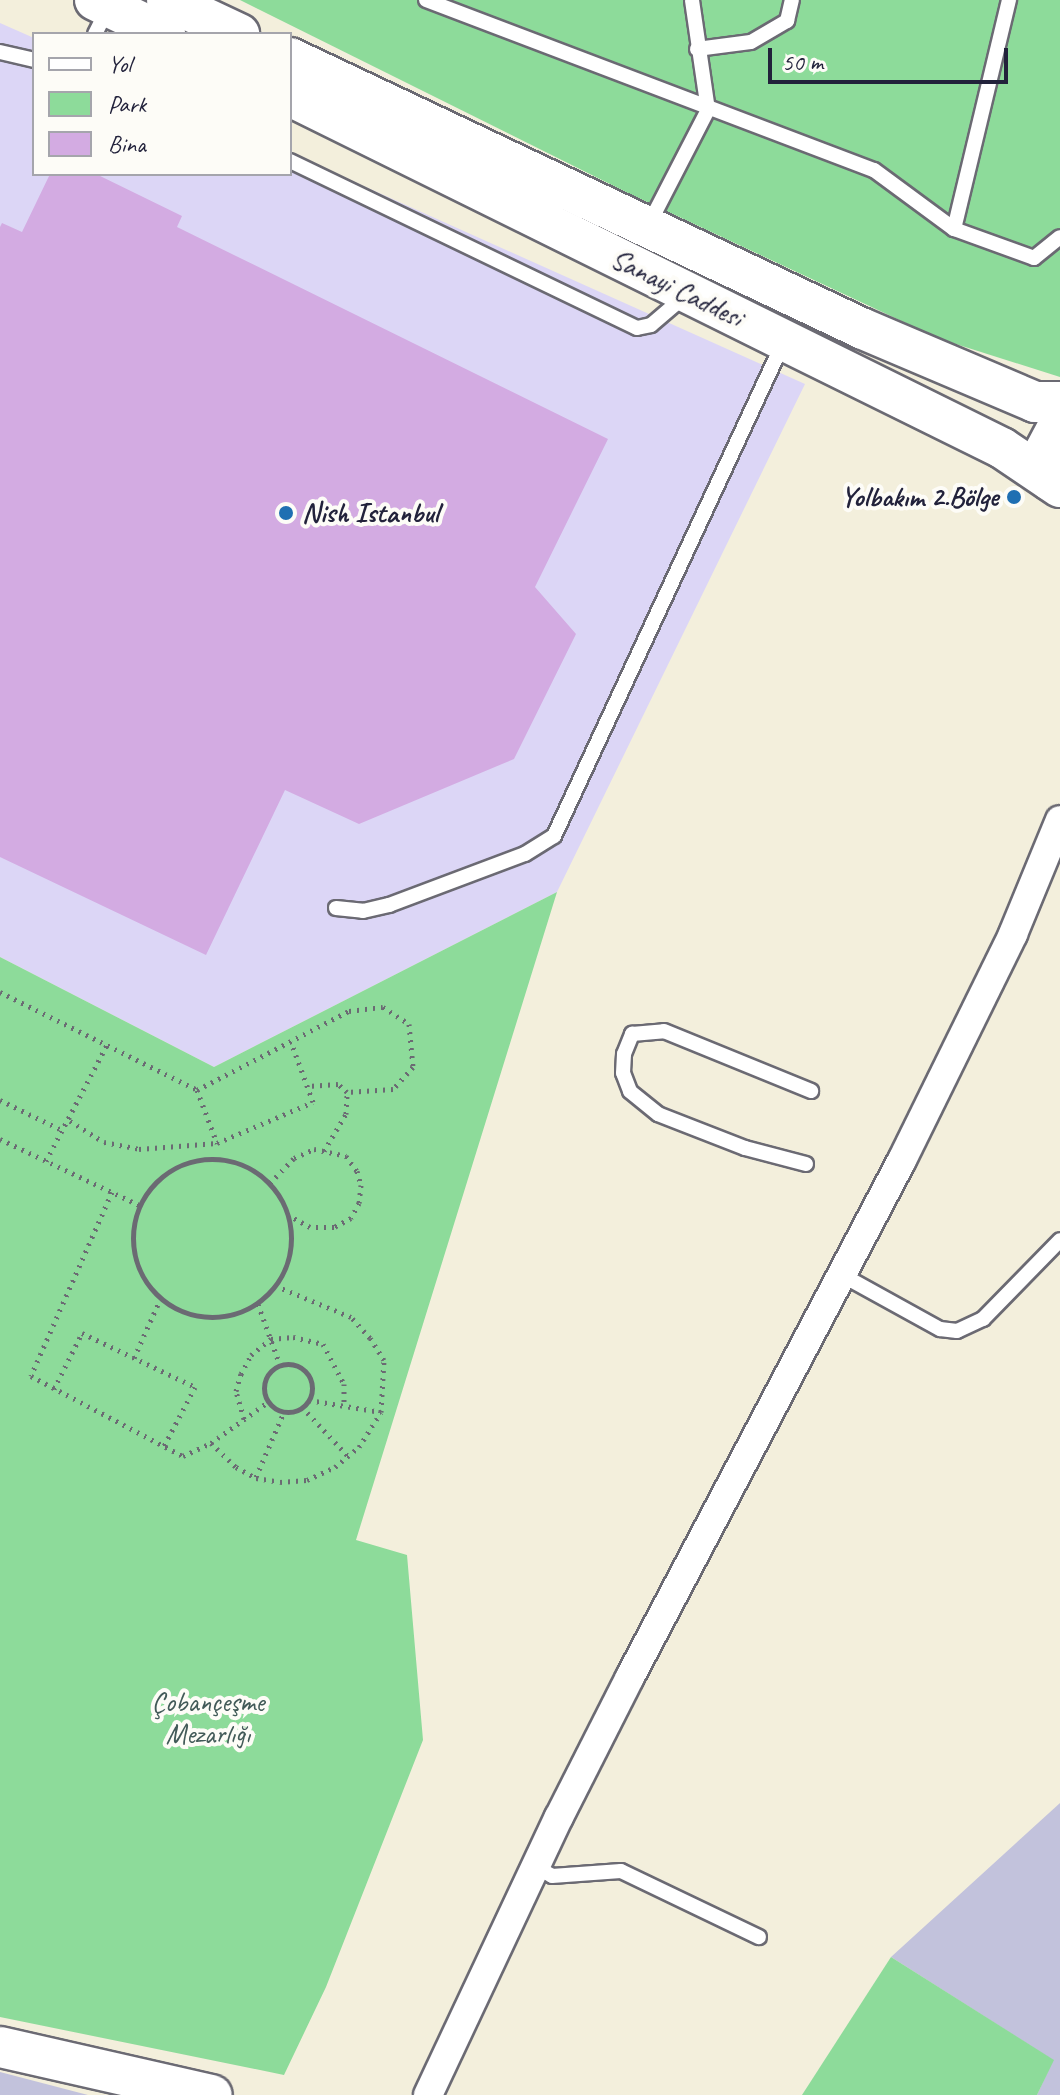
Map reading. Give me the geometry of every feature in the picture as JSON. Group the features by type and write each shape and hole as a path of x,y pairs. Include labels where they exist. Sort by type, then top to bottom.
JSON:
{"main road":[{"path":"167,0 235,32"},
{"path":"100,13 159,32"},
{"name":"Sanayi Caddesi","path":"292,59 861,328 1035,402 1060,402"},
{"name":"Sanayi Caddesi","path":"292,97 1002,448 1055,484"},
{"path":"842,369 861,328"},
{"path":"1055,484 1045,451 1060,423"},
{"path":"0,2047 212,2095"}],"street":[{"path":"428,2095 536,1867 683,1573 842,1275 1013,934 1060,820"}],"lane":[{"path":"426,0 607,67 708,110 874,170 954,229 1034,258 1060,237"},
{"path":"648,226 708,110 692,0"},
{"path":"697,49 751,42 787,21 792,0"},
{"path":"954,229 1009,0"},
{"path":"0,52 32,60"},
{"path":"292,162 637,328 661,319 688,293"},
{"path":"336,908 363,911 389,905 525,854 554,836 784,340"},
{"path":"806,1164 745,1148 658,1114 630,1091 623,1073 624,1054 632,1034 664,1031 811,1091"},
{"path":"842,1275 940,1329 957,1331 983,1319 1060,1240"},
{"path":"536,1867 552,1876 621,1871 759,1937"}],"path":[{"path":"0,992 197,1090 217,1143"},
{"path":"197,1090 349,1011 383,1007 409,1024 413,1067 393,1089 347,1092 338,1084 308,1086"},
{"path":"70,1121 104,1142 139,1149 217,1143 313,1102 291,1042"},
{"path":"46,1161 70,1121 107,1045"},
{"path":"324,1151 346,1114 347,1092"},
{"path":"0,1100 64,1131"},
{"path":"0,1139 139,1205"},
{"path":"270,1183 294,1158 314,1149 346,1156 357,1171 361,1185 359,1203 351,1218 334,1227 310,1227 288,1215"},
{"path":"199,1159 225,1159 249,1167 270,1183 288,1215 292,1239 288,1264 276,1286 258,1304 235,1315 209,1318 183,1313 160,1300 144,1280 134,1257 132,1230 139,1205 153,1184 174,1168 199,1159"},
{"path":"112,1192 31,1376 183,1456 211,1443 268,1402"},
{"path":"211,1443 236,1467 256,1478 280,1482 307,1480 359,1447 381,1412 384,1360 370,1338 341,1311 276,1286"},
{"path":"134,1358 160,1300"},
{"path":"258,1304 280,1365"},
{"path":"54,1389 82,1333 195,1387 164,1446"},
{"path":"244,1419 236,1391 241,1374 251,1355 271,1339 293,1337 323,1344 333,1357 344,1384 344,1403"},
{"path":"280,1365 296,1366 309,1377 309,1400 302,1407 284,1412 268,1402 265,1381 280,1365"},
{"path":"309,1400 344,1403 381,1412"},
{"path":"302,1407 348,1456"},
{"path":"256,1478 284,1412"}],"shaded area":[{"path":"0,23 32,37 32,176 292,176 292,154 805,384 557,892 214,1067 0,957"},
{"path":"1060,1803 1060,2095 1037,2095 1053,2060 891,1957"},
{"path":"0,2072 88,2095 0,2095"}],"green space":[{"path":"240,0 1060,0 1060,377 940,339 630,194"},
{"name":"Çobançeşme Mezarlığı","path":"557,892 356,1540 407,1555 423,1740 326,1987 284,2075 0,2017 0,957 214,1067"},
{"path":"891,1957 1054,2060 1037,2095 802,2095"}],"building":[{"name":"Nish Istanbul","path":"49,176 100,176 182,216 177,227 608,439 535,587 576,634 514,759 359,824 285,790 206,955 0,857 0,227 2,223 22,232"}],"place":[{"name":"Yolbakım 2.Bölge","path":"1014,497"},
{"name":"Nish Istanbul","path":"286,513"}]}
